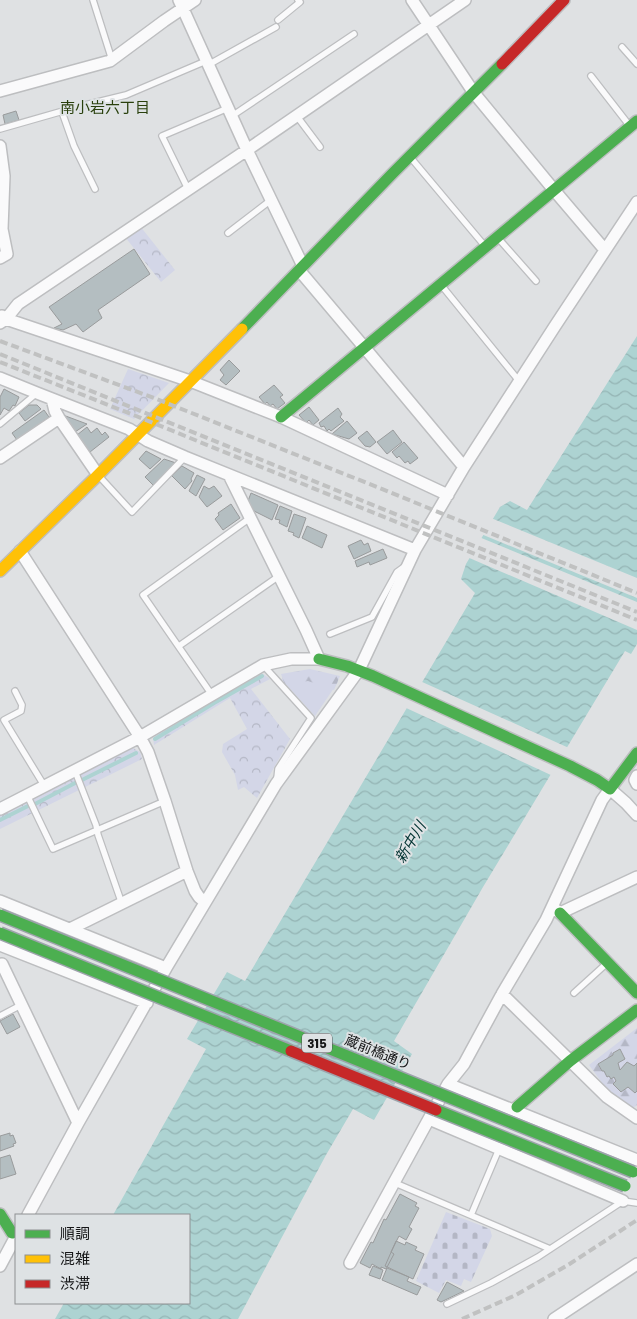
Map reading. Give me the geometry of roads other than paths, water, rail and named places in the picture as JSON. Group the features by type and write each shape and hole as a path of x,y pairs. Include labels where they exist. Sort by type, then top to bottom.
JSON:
{"street":[{"path":"0,91 112,60 164,21 181,4 195,0"},
{"path":"412,0 474,93 605,250"},
{"path":"448,495 280,417 190,381 2,319 18,304 247,150 464,0"},
{"path":"0,571 138,436 564,0"},
{"path":"181,4 301,268 464,468"},
{"path":"280,417 633,124"},
{"path":"0,146 4,176 2,229 8,254 0,258"},
{"path":"29,1214 166,968 276,784 359,670 414,550 519,381 637,202"},
{"path":"0,378 129,429 138,436 185,457 414,550"},
{"path":"52,399 54,411 98,475"},
{"path":"0,458 59,418"},
{"path":"229,475 319,659"},
{"path":"20,552 148,752 187,870 195,891 205,902"},
{"path":"0,808 140,737 263,665 291,659 319,659 359,670 570,766 610,789 637,815"},
{"path":"350,1263 448,1084 464,1064 502,994 556,910 602,800 637,753"},
{"path":"637,776 635,780 637,784"},
{"path":"70,929 187,870"},
{"path":"556,910 637,877"},
{"path":"0,900 166,968"},
{"path":"556,910 637,993"},
{"name":"蔵前橋通り","path":"0,915 633,1172"},
{"name":"315","path":"0,933 625,1186"},
{"path":"0,944 147,1002"},
{"path":"22,953 1,964 78,1123"},
{"path":"502,994 607,1097 637,1118"},
{"path":"515,1108 570,1062 635,1015"},
{"path":"448,1084 515,1108 637,1160"},
{"path":"429,1119 623,1201"},
{"path":"0,1214 15,1235 0,1266"},
{"path":"557,1318 637,1264"}],"lane":[{"path":"93,0 112,60"},
{"path":"278,20 300,2 298,0"},
{"path":"0,129 126,95 207,63 276,27"},
{"path":"188,190 162,136 230,112 354,34"},
{"path":"622,47 637,64"},
{"path":"591,76 633,124"},
{"path":"62,112 74,146 95,189"},
{"path":"296,115 320,147"},
{"path":"410,156 486,247"},
{"path":"228,233 271,200"},
{"path":"497,237 536,281"},
{"path":"441,284 519,381"},
{"path":"0,424 37,394"},
{"path":"98,475 132,512 185,457"},
{"path":"212,696 143,595 250,518"},
{"path":"330,634 372,617 397,572 409,563"},
{"path":"179,646 279,576"},
{"path":"263,665 311,718 278,769 276,784"},
{"path":"14,691 22,705 21,711 4,720 44,787"},
{"path":"75,771 122,904"},
{"path":"27,795 53,848 165,801"},
{"path":"574,993 608,962"},
{"path":"0,1016 22,1005"},
{"path":"471,1215 499,1149"},
{"path":"395,1183 550,1249"},
{"path":"447,1304 513,1271 623,1201 637,1203"}],"water":[{"name":"新中川","path":"637,336 637,644 631,654 625,651 483,887 394,1041 412,1054 374,1120 353,1109 326,1155 238,1319 55,1319 63,1304 190,1304 190,1214 114,1214 206,1049 187,1039 227,972 245,981 475,593 461,579 466,564 500,507 510,501 527,510"}],"waterway":[{"path":"155,739 262,676"},
{"path":"82,780 136,753"},
{"path":"35,804 77,782"},
{"path":"0,820 28,806"}],"railway":[{"path":"0,341 154,398 637,593"},
{"path":"0,354 637,612"},
{"path":"0,362 637,620"},
{"path":"462,1319 516,1295 568,1265 637,1220"}],"district":[{"name":"南小岩六丁目","path":"105,107"}]}
